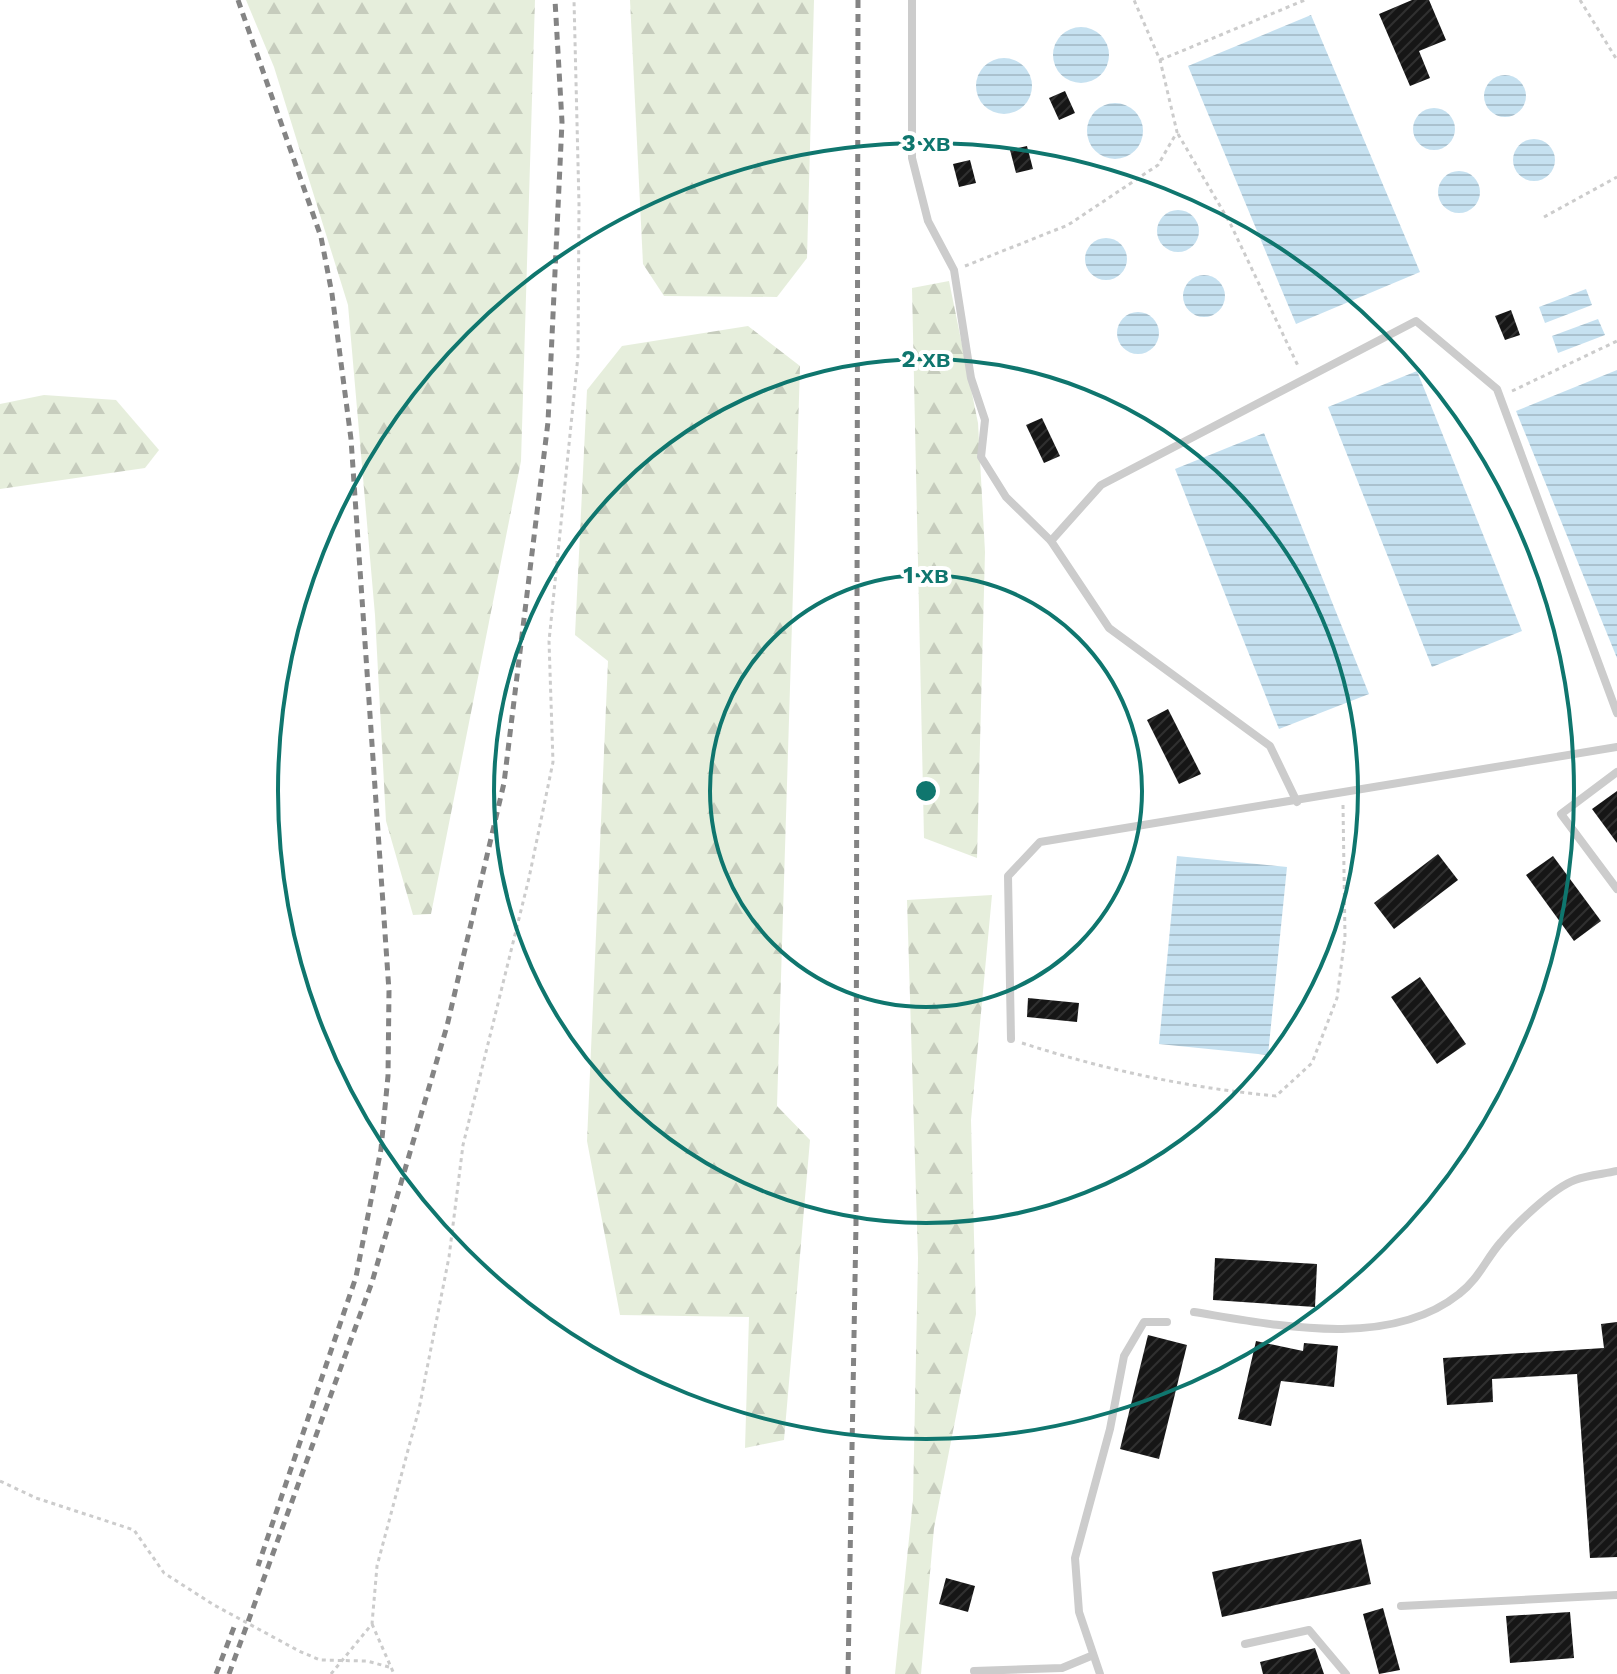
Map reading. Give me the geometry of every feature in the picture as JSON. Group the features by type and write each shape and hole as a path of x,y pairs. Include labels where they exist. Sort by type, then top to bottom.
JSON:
{"lane":[{"path":"912,0 912,158 928,221 954,270 971,378 985,420 981,457 1006,497 1051,541 1109,628 1270,746 1297,802"},
{"path":"1051,541 1101,485 1416,321 1497,389 1617,713"},
{"path":"1011,1039 1008,876 1040,842 1617,747"},
{"path":"1617,772 1561,814 1617,889"},
{"path":"1194,1312 1346,1329 1394,1326 1457,1297 1475,1280 1500,1242 1574,1180 1617,1171"},
{"path":"1100,1674 1091,1656 1079,1612 1075,1558 1087,1503 1110,1429 1124,1356 1144,1322 1167,1322"},
{"path":"1401,1606 1617,1595"},
{"path":"1245,1644 1309,1630 1346,1674"},
{"path":"974,1671 1062,1668 1091,1656"}],"path":[{"path":"394,1674 372,1624 377,1566 419,1409 443,1288 463,1145 529,878 553,762 549,641 578,356 579,204 574,0"},
{"path":"1134,0 1160,60 1177,132 1230,223 1304,379"},
{"path":"1160,60 1305,0"},
{"path":"1580,0 1617,60"},
{"path":"954,270 1068,225 1158,165 1177,132"},
{"path":"1544,217 1617,177"},
{"path":"1500,397 1617,341"},
{"path":"1011,1039 1089,1065 1207,1090 1276,1096 1312,1063 1337,998 1345,937 1343,794"},
{"path":"0,1481 36,1498 134,1530 164,1573 299,1651 320,1660 367,1661 389,1667"},
{"path":"331,1674 372,1624"}],"green space":[{"path":"246,0 535,0 521,461 431,914 413,915 386,821 375,615 348,305 274,67"},
{"path":"630,0 814,0 807,258 777,297 664,296 643,264"},
{"path":"949,281 978,423 985,552 977,858 924,838 912,288"},
{"path":"748,326 800,366 777,1106 810,1140 784,1440 745,1448 749,1317 620,1315 587,1141 608,661 575,635 587,390 622,346"},
{"path":"44,395 116,400 159,450 145,468 0,489 0,404"},
{"path":"992,895 971,1120 976,1314 934,1528 921,1674 895,1674 913,1500 918,1258 907,900"}],"water":[{"path":"1311,15 1420,272 1296,324 1188,66"},
{"path":"1081,27 1101,35 1109,55 1101,75 1081,83 1061,75 1053,55 1061,35"},
{"path":"1004,58 1024,66 1032,86 1024,106 1004,114 984,106 976,86 984,66"},
{"path":"1505,75 1520,81 1526,96 1520,111 1505,117 1490,111 1484,96 1490,81"},
{"path":"1115,103 1135,111 1143,131 1135,151 1115,159 1095,151 1087,131 1095,111"},
{"path":"1434,108 1449,114 1455,129 1449,144 1434,150 1419,144 1413,129 1419,114"},
{"path":"1534,139 1549,145 1555,160 1549,175 1534,181 1519,175 1513,160 1519,145"},
{"path":"1459,171 1474,177 1480,192 1474,207 1459,213 1444,207 1438,192 1444,177"},
{"path":"1178,210 1193,216 1199,231 1193,246 1178,252 1163,246 1157,231 1163,216"},
{"path":"1106,238 1121,244 1127,259 1121,274 1106,280 1091,274 1085,259 1091,244"},
{"path":"1204,275 1219,281 1225,296 1219,311 1204,317 1189,311 1183,296 1189,281"},
{"path":"1586,289 1592,305 1545,323 1539,307"},
{"path":"1138,312 1153,318 1159,333 1153,348 1138,354 1123,348 1117,333 1123,318"},
{"path":"1598,319 1605,335 1558,353 1552,336"},
{"path":"1617,370 1617,658 1516,411"},
{"path":"1417,371 1522,631 1432,667 1328,407"},
{"path":"1264,433 1369,694 1279,729 1175,469"},
{"path":"1177,856 1287,867 1268,1055 1159,1044"}],"building":[{"path":"1412,0 1429,0 1446,40 1419,51 1430,78 1410,86 1379,14"},
{"path":"1065,91 1075,113 1059,120 1049,98"},
{"path":"1027,146 1033,169 1016,173 1010,150"},
{"path":"970,160 976,183 959,187 953,164"},
{"path":"1511,310 1520,335 1505,340 1495,316"},
{"path":"1042,418 1060,456 1044,463 1026,425"},
{"path":"1168,709 1201,774 1179,784 1147,720"},
{"path":"1617,791 1617,843 1592,809"},
{"path":"1438,854 1458,880 1394,929 1374,903"},
{"path":"1553,856 1601,921 1574,941 1526,875"},
{"path":"1420,977 1466,1044 1437,1064 1391,997"},
{"path":"1028,998 1079,1003 1077,1022 1027,1017"},
{"path":"1215,1258 1317,1264 1315,1307 1213,1300"},
{"path":"1617,1322 1617,1557 1590,1558 1577,1374 1492,1379 1493,1402 1447,1405 1443,1358 1604,1348 1601,1324"},
{"path":"1148,1335 1187,1345 1159,1459 1120,1449"},
{"path":"1256,1341 1303,1351 1304,1343 1338,1346 1334,1387 1281,1381 1271,1426 1238,1419"},
{"path":"1361,1539 1371,1584 1222,1617 1212,1572"},
{"path":"946,1578 975,1586 968,1612 939,1604"},
{"path":"1383,1608 1400,1670 1379,1674 1363,1614"},
{"path":"1570,1612 1574,1658 1510,1663 1506,1616"},
{"path":"1315,1648 1324,1674 1263,1674 1260,1662"}],"railway":[{"path":"238,0 321,237 332,294 351,439 389,991 388,1076 381,1149 356,1277 258,1566"},
{"path":"229,1674 372,1282 447,1026 504,783 548,422 562,122 555,0"},
{"path":"848,1674 856,1224 858,0"},
{"path":"216,1674 236,1622"}]}
